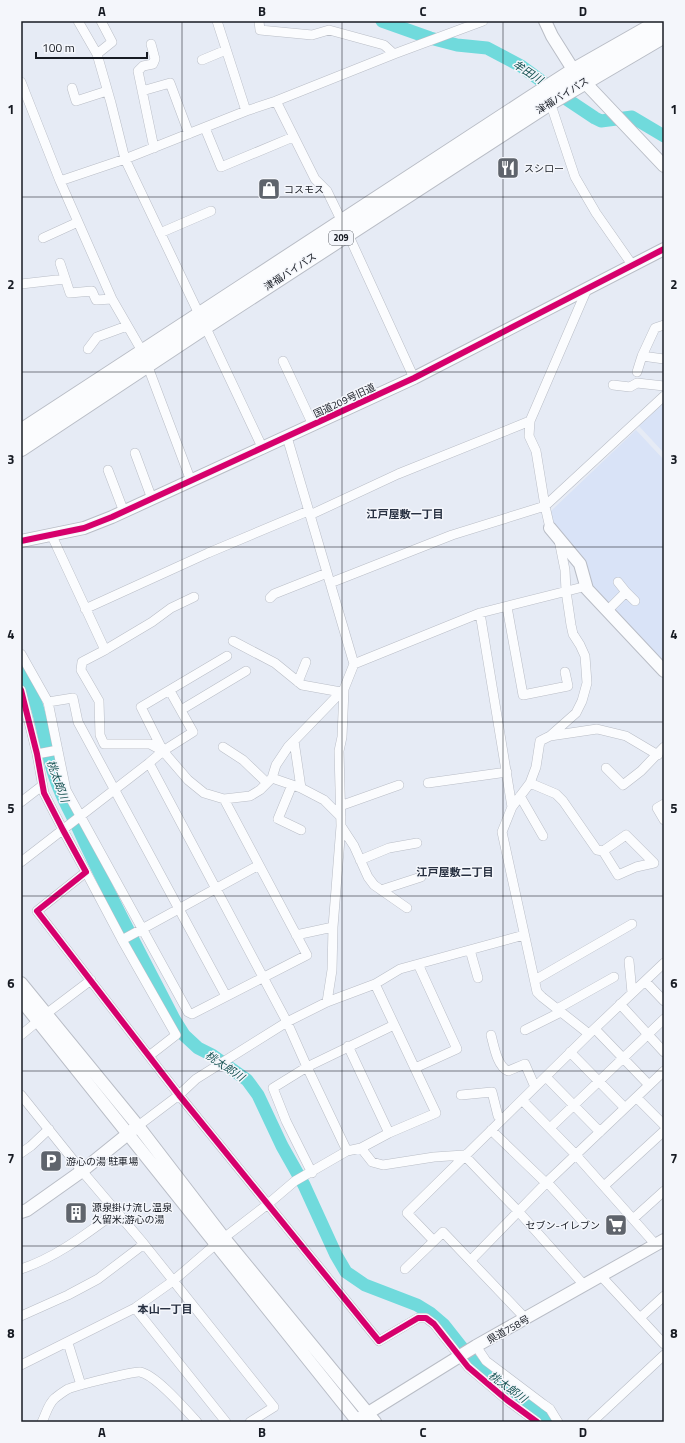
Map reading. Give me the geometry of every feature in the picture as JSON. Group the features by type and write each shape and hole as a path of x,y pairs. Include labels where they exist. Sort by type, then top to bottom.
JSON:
{"highway":[{"name":"津福バイパス","path":"21,448 145,358 579,76 661,21"},
{"name":"津福バイパス","path":"345,227 550,102 579,76 664,35"},
{"name":"津福バイパス","path":"21,432 145,358"}],"street":[{"path":"78,21 97,54 125,159 263,448"},
{"path":"97,54 112,42 102,24 112,21"},
{"path":"217,21 246,112"},
{"path":"259,21 260,30 312,35 328,30 384,45 394,54"},
{"path":"60,181 154,148 480,21"},
{"path":"545,21 552,36 579,76 664,166"},
{"path":"151,44 155,60 153,64 143,66 138,71 154,148"},
{"path":"202,60 226,50"},
{"path":"21,82 60,181 112,299 145,358 191,481"},
{"path":"142,91 170,83 189,134"},
{"path":"72,88 76,101 107,91"},
{"path":"276,101 315,179 327,191 345,227 414,378"},
{"path":"550,102 575,177 596,213 634,266"},
{"path":"205,128 221,167 293,137"},
{"path":"160,233 211,211"},
{"path":"43,238 78,222"},
{"name":"国道209号旧道","path":"21,541 84,528 124,512 414,378 634,266 664,249"},
{"path":"60,263 70,293 92,291 96,300 112,299"},
{"path":"21,284 65,279"},
{"path":"587,289 530,421 529,436 536,451 550,528 580,564 587,589 664,670"},
{"path":"637,372 642,356 655,328 664,324"},
{"path":"88,349 97,336 127,326"},
{"path":"642,356 664,359"},
{"path":"283,361 313,425"},
{"path":"613,385 630,387 637,383 664,386"},
{"path":"330,583 452,535 545,506 664,396"},
{"path":"85,609 208,553 309,513 398,474 530,421"},
{"path":"227,656 141,707 163,751 188,780 204,794 224,799 250,796 269,781 276,765 294,741 342,691 354,664 287,437"},
{"path":"135,453 152,499"},
{"path":"108,470 124,512"},
{"path":"51,534 105,650"},
{"path":"559,539 565,570 566,591 571,625 573,634 585,656 587,683 582,701 576,713 550,736 540,741 536,767 530,783 512,807 502,832 537,992 559,1011 592,1031 649,1085"},
{"path":"270,598 274,594 327,573"},
{"path":"618,582 635,601"},
{"path":"354,664 480,613 586,586"},
{"path":"607,610 626,592"},
{"path":"163,751 150,744 104,744 100,735 98,701 81,670 82,662 152,622 171,608 194,597"},
{"path":"507,607 523,695 568,686 565,672"},
{"path":"480,613 512,807"},
{"path":"233,641 275,663 302,685 342,691"},
{"path":"21,654 48,702 66,790 188,1012 192,1014 307,955 224,799"},
{"path":"298,682 306,662"},
{"path":"181,710 246,671"},
{"path":"21,690 37,754 44,794 122,940 176,1035 149,1056"},
{"path":"21,862 163,751 193,732 170,691"},
{"path":"327,1002 332,970 333,927 341,822 339,751 342,737 342,691"},
{"path":"48,702 73,698 78,722 226,996"},
{"path":"550,736 596,730 626,736 658,755"},
{"path":"294,741 302,788"},
{"path":"223,747 269,781 302,788 324,800 341,822 368,877 374,885 407,908"},
{"path":"606,768 623,785 642,771 664,747"},
{"path":"37,754 58,750"},
{"path":"149,763 287,1022 306,1067 347,1151"},
{"path":"428,783 506,772"},
{"path":"530,783 556,794 563,801 597,850 603,851 626,836 654,863 618,875 603,851"},
{"path":"21,802 43,785"},
{"path":"292,785 278,819 302,830"},
{"path":"340,806 399,786"},
{"path":"520,796 543,836"},
{"path":"664,804 657,808 664,820"},
{"path":"360,860 389,848 417,844"},
{"path":"122,940 259,865"},
{"path":"86,872 37,912 179,1095 379,1341 418,1318 426,1318 434,1324 468,1367 507,1400 537,1422"},
{"path":"381,890 421,878"},
{"path":"534,980 632,924"},
{"path":"296,935 333,927"},
{"path":"21,1212 27,1210 82,1171 179,1095 196,1079 287,1022 327,1002 375,984 400,969 524,935"},
{"path":"470,950 478,978"},
{"path":"629,960 632,993"},
{"path":"434,1241 407,1213 464,1155 664,963"},
{"path":"415,1068 457,1048 418,964"},
{"path":"525,1030 614,977"},
{"path":"21,1035 91,980"},
{"path":"645,981 664,1001"},
{"path":"21,983 42,1017 362,1420"},
{"path":"21,1365 68,1343 135,1308 173,1281 220,1241 296,1181 347,1151 361,1148 389,1133 436,1113 375,984"},
{"path":"21,1000 42,1017"},
{"path":"620,1004 664,1052"},
{"path":"550,1128 664,1018"},
{"path":"312,1172 286,1122 273,1088 306,1067 394,1025"},
{"path":"491,1035 494,1049 504,1069 508,1071 525,1064 535,1087"},
{"path":"348,1046 389,1133"},
{"path":"570,1052 625,1108"},
{"path":"470,1260 546,1183 664,1071"},
{"path":"546,1077 600,1132"},
{"path":"460,1095 492,1092 498,1116 502,1119"},
{"path":"21,1095 82,1171 144,1244 274,1407 250,1422"},
{"path":"637,1098 664,1125"},
{"path":"522,1100 576,1155 633,1219 660,1243"},
{"path":"21,1153 49,1129"},
{"path":"491,1130 546,1183 584,1223"},
{"path":"604,1186 664,1131"},
{"path":"361,1148 372,1162 383,1165 434,1157 464,1155 518,1211 584,1285"},
{"path":"633,1219 664,1190"},
{"path":"21,1269 57,1253 84,1236 116,1212"},
{"path":"405,1269 443,1232 526,1318"},
{"name":"県道758号","path":"362,1420 459,1356 660,1243"},
{"path":"21,1316 68,1295 98,1279 144,1244"},
{"path":"601,1276 664,1344"},
{"path":"640,1318 664,1296"},
{"path":"135,1308 226,1422"},
{"path":"68,1343 81,1385"},
{"path":"476,1346 486,1361 543,1404 550,1410 558,1422"},
{"path":"592,1422 664,1355"},
{"path":"42,1422 54,1398 68,1389 139,1372 151,1377 161,1385 197,1422"}],"shaded area":[{"path":"664,403 664,453 639,426"},
{"path":"636,430 664,460 664,665 591,588 552,523 550,512"}],"waterway":[{"name":"牟田川","path":"382,21 430,38 457,45 487,48 521,66 559,94 601,121 632,117 664,136"},
{"name":"桃太郎川","path":"21,673 29,685 39,714 54,774 61,794 114,903 174,1019 184,1035 198,1048 212,1055 247,1080 258,1095 282,1146 304,1185 336,1255 346,1272 365,1285 417,1305 430,1313 444,1325 474,1363 487,1375 540,1411 549,1422"}],"cycle path":[{"path":"21,541 84,528 112,517 414,378 664,249"},
{"path":"21,690 37,754 44,793 86,872 37,911 179,1095 379,1341 418,1318 426,1318 434,1324 468,1367 507,1400 537,1422"}],"place":[{"name":"スシロー","path":"508,168"},
{"name":"コスモス","path":"269,189"},
{"name":"游心の湯 駐車場","path":"51,1161"},
{"name":"源泉掛け流し温泉 久留米;游心の湯","path":"76,1213"},
{"name":"セブン-イレブン","path":"616,1225"}],"district":[{"name":"江戸屋敷一丁目","path":"405,514"},
{"name":"江戸屋敷二丁目","path":"455,872"},
{"name":"本山一丁目","path":"165,1309"}]}
